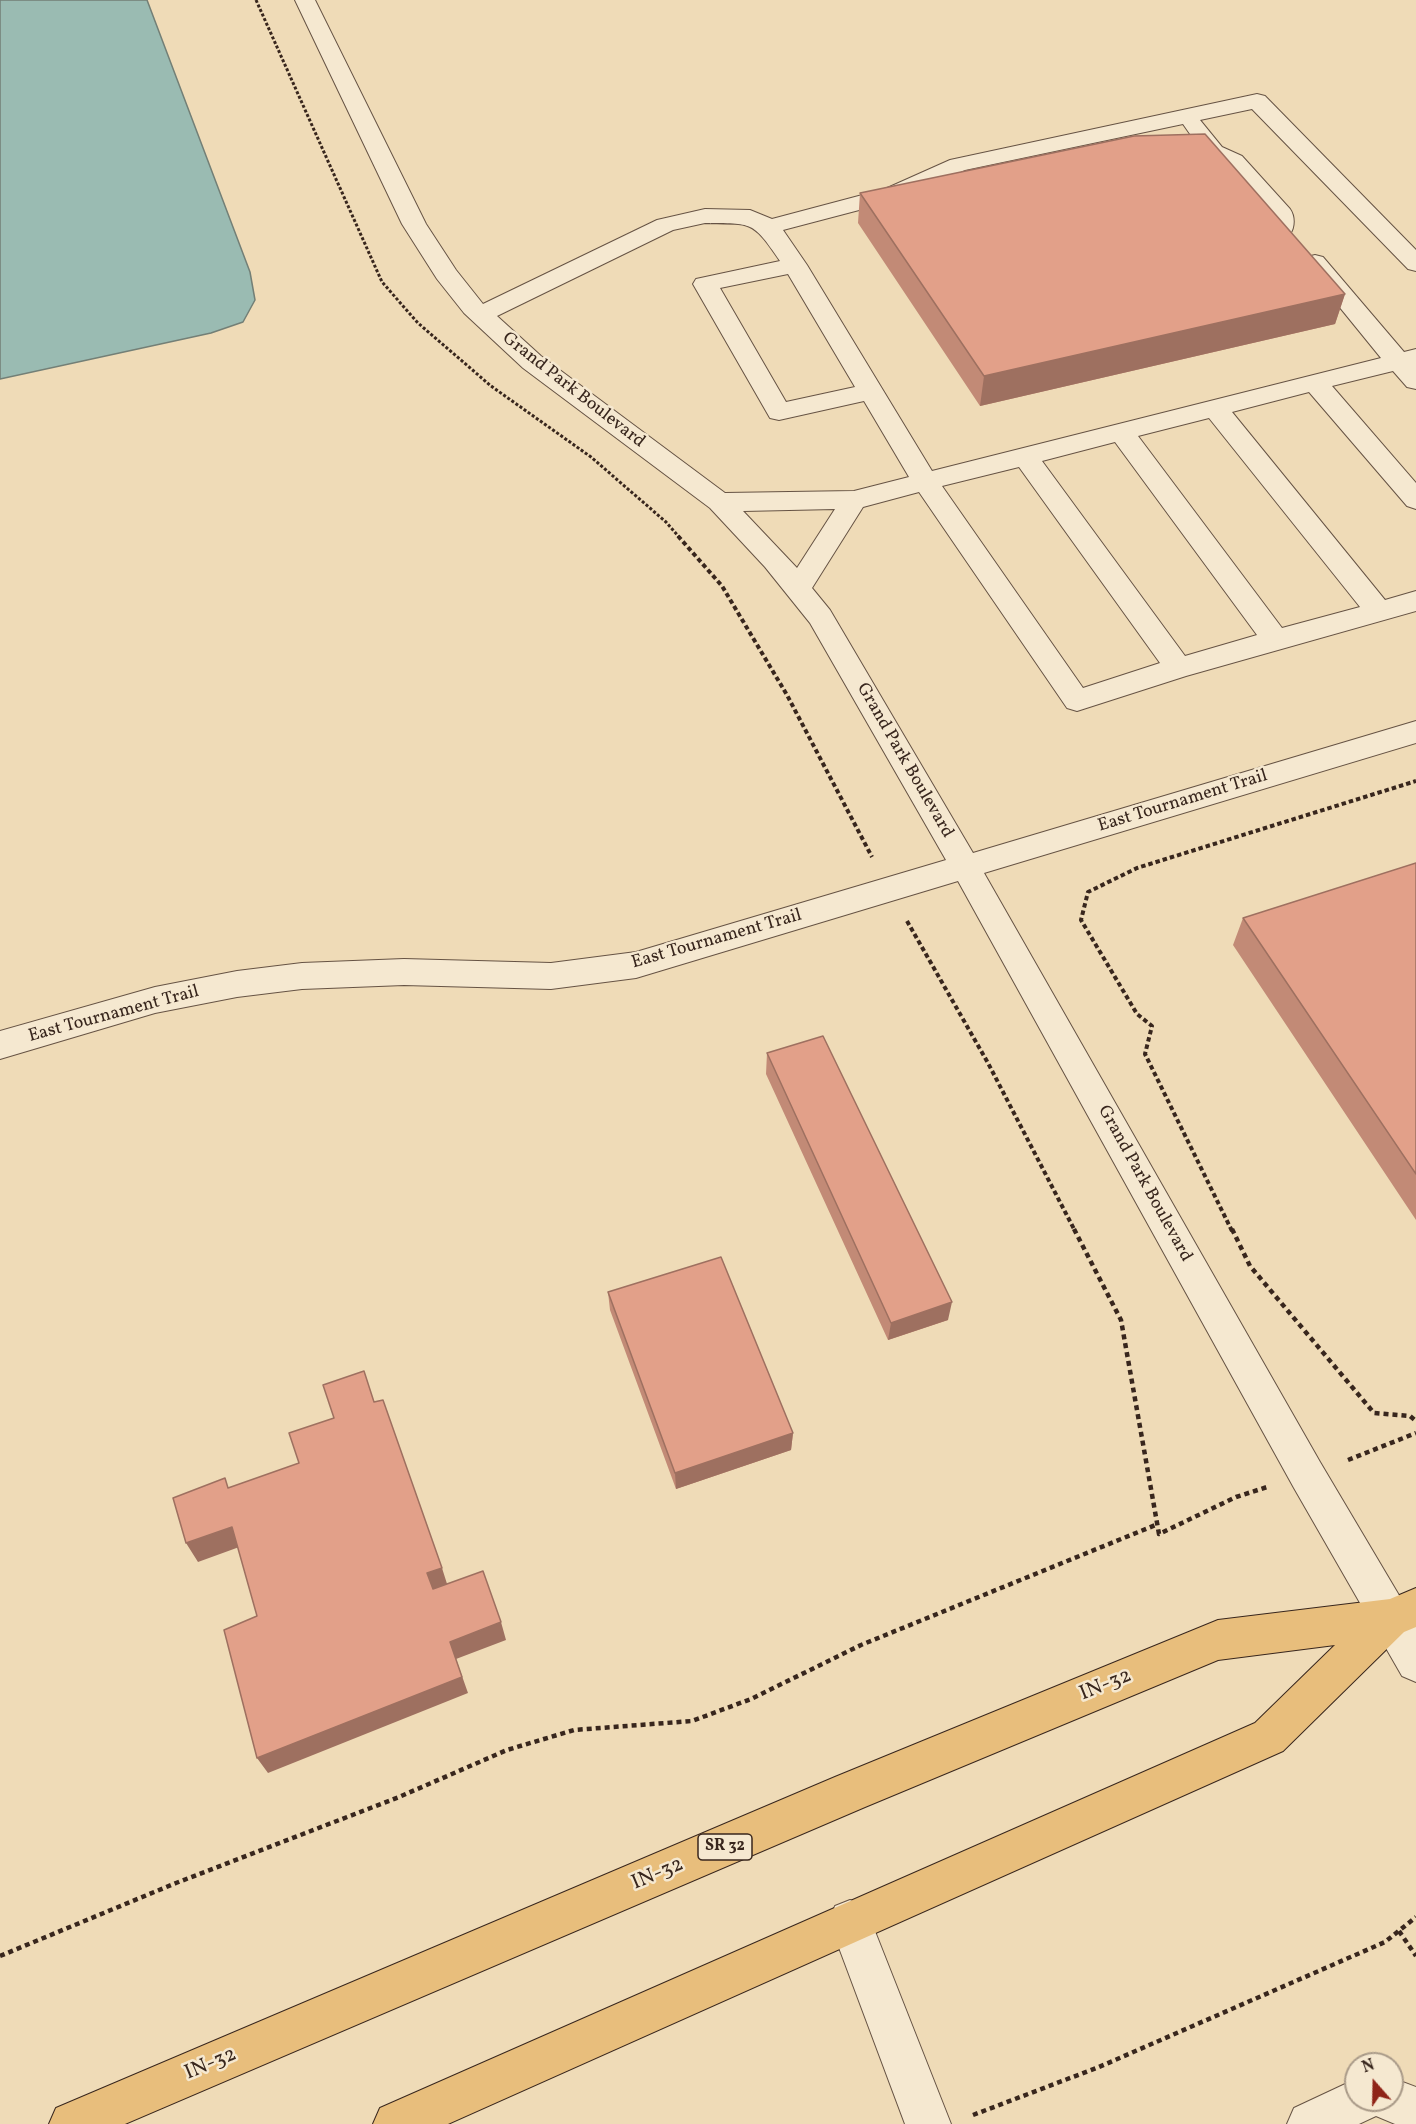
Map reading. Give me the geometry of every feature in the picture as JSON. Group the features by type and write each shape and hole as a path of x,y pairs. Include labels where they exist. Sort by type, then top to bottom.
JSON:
{"main road":[{"path":"396,2124 1269,1737 1403,1612"},
{"name":"IN-32","path":"72,2124 850,1792 1218,1640 1403,1612"}],"street":[{"name":"Grand Park Boulevard","path":"305,0 414,224 446,274 480,315 540,369 719,502 775,560 798,588 838,645 1307,1475 1403,1612 1416,1662"},
{"path":"1117,144 1257,101 1416,264"},
{"path":"769,227 893,194 958,165 1190,122"},
{"path":"1190,122 1214,159 1234,161 1282,214 1282,229"},
{"path":"940,175 964,180 1068,156"},
{"path":"1232,185 1261,219 1282,229 1320,266 1407,359 1416,381"},
{"path":"480,315 665,225 705,216 750,217 769,227 795,266 925,482 1077,701 1178,668 1416,601"},
{"path":"795,266 705,284 779,412 871,391"},
{"path":"719,502 854,500 1407,359"},
{"path":"1315,382 1416,500"},
{"path":"1215,408 1379,612"},
{"path":"1121,432 1276,640"},
{"path":"1025,456 1178,668"},
{"path":"798,588 854,500"},
{"name":"East Tournament Trail","path":"0,1046 155,1000 237,984 302,976 404,972 551,976 636,965 1416,732"},
{"path":"850,1921 928,2124"},
{"path":"1310,2124 1344,2108"}],"path":[{"path":"256,0 382,282 418,323 491,386 591,457 666,522 722,586 787,695 889,891 988,1063 1121,1320 1160,1534"},
{"path":"1416,781 1137,868 1088,892 1081,920 1137,1014 1152,1026 1145,1054 1250,1266 1374,1413 1410,1416 1416,1422"},
{"path":"0,1956 176,1883 399,1797 507,1750 573,1730 692,1721 751,1699 861,1645 1158,1524"},
{"path":"972,2116 1109,2062 1385,1942 1416,1917"},
{"path":"1399,1931 1416,1956"}],"water":[{"path":"0,0 147,0 250,272 255,300 243,322 211,333 0,379"}],"building":[{"path":"1205,134 1345,294 984,376 860,193 1134,136"},
{"path":"1416,863 1416,1174 1243,918"},
{"path":"823,1036 952,1302 891,1323 767,1053"},
{"path":"721,1257 793,1433 675,1473 608,1292"},
{"path":"364,1371 374,1402 383,1400 442,1568 427,1573 433,1589 483,1571 501,1622 450,1642 462,1677 257,1758 224,1630 257,1616 232,1527 186,1543 173,1498 225,1478 228,1488 299,1463 289,1433 334,1418 323,1385"}]}
